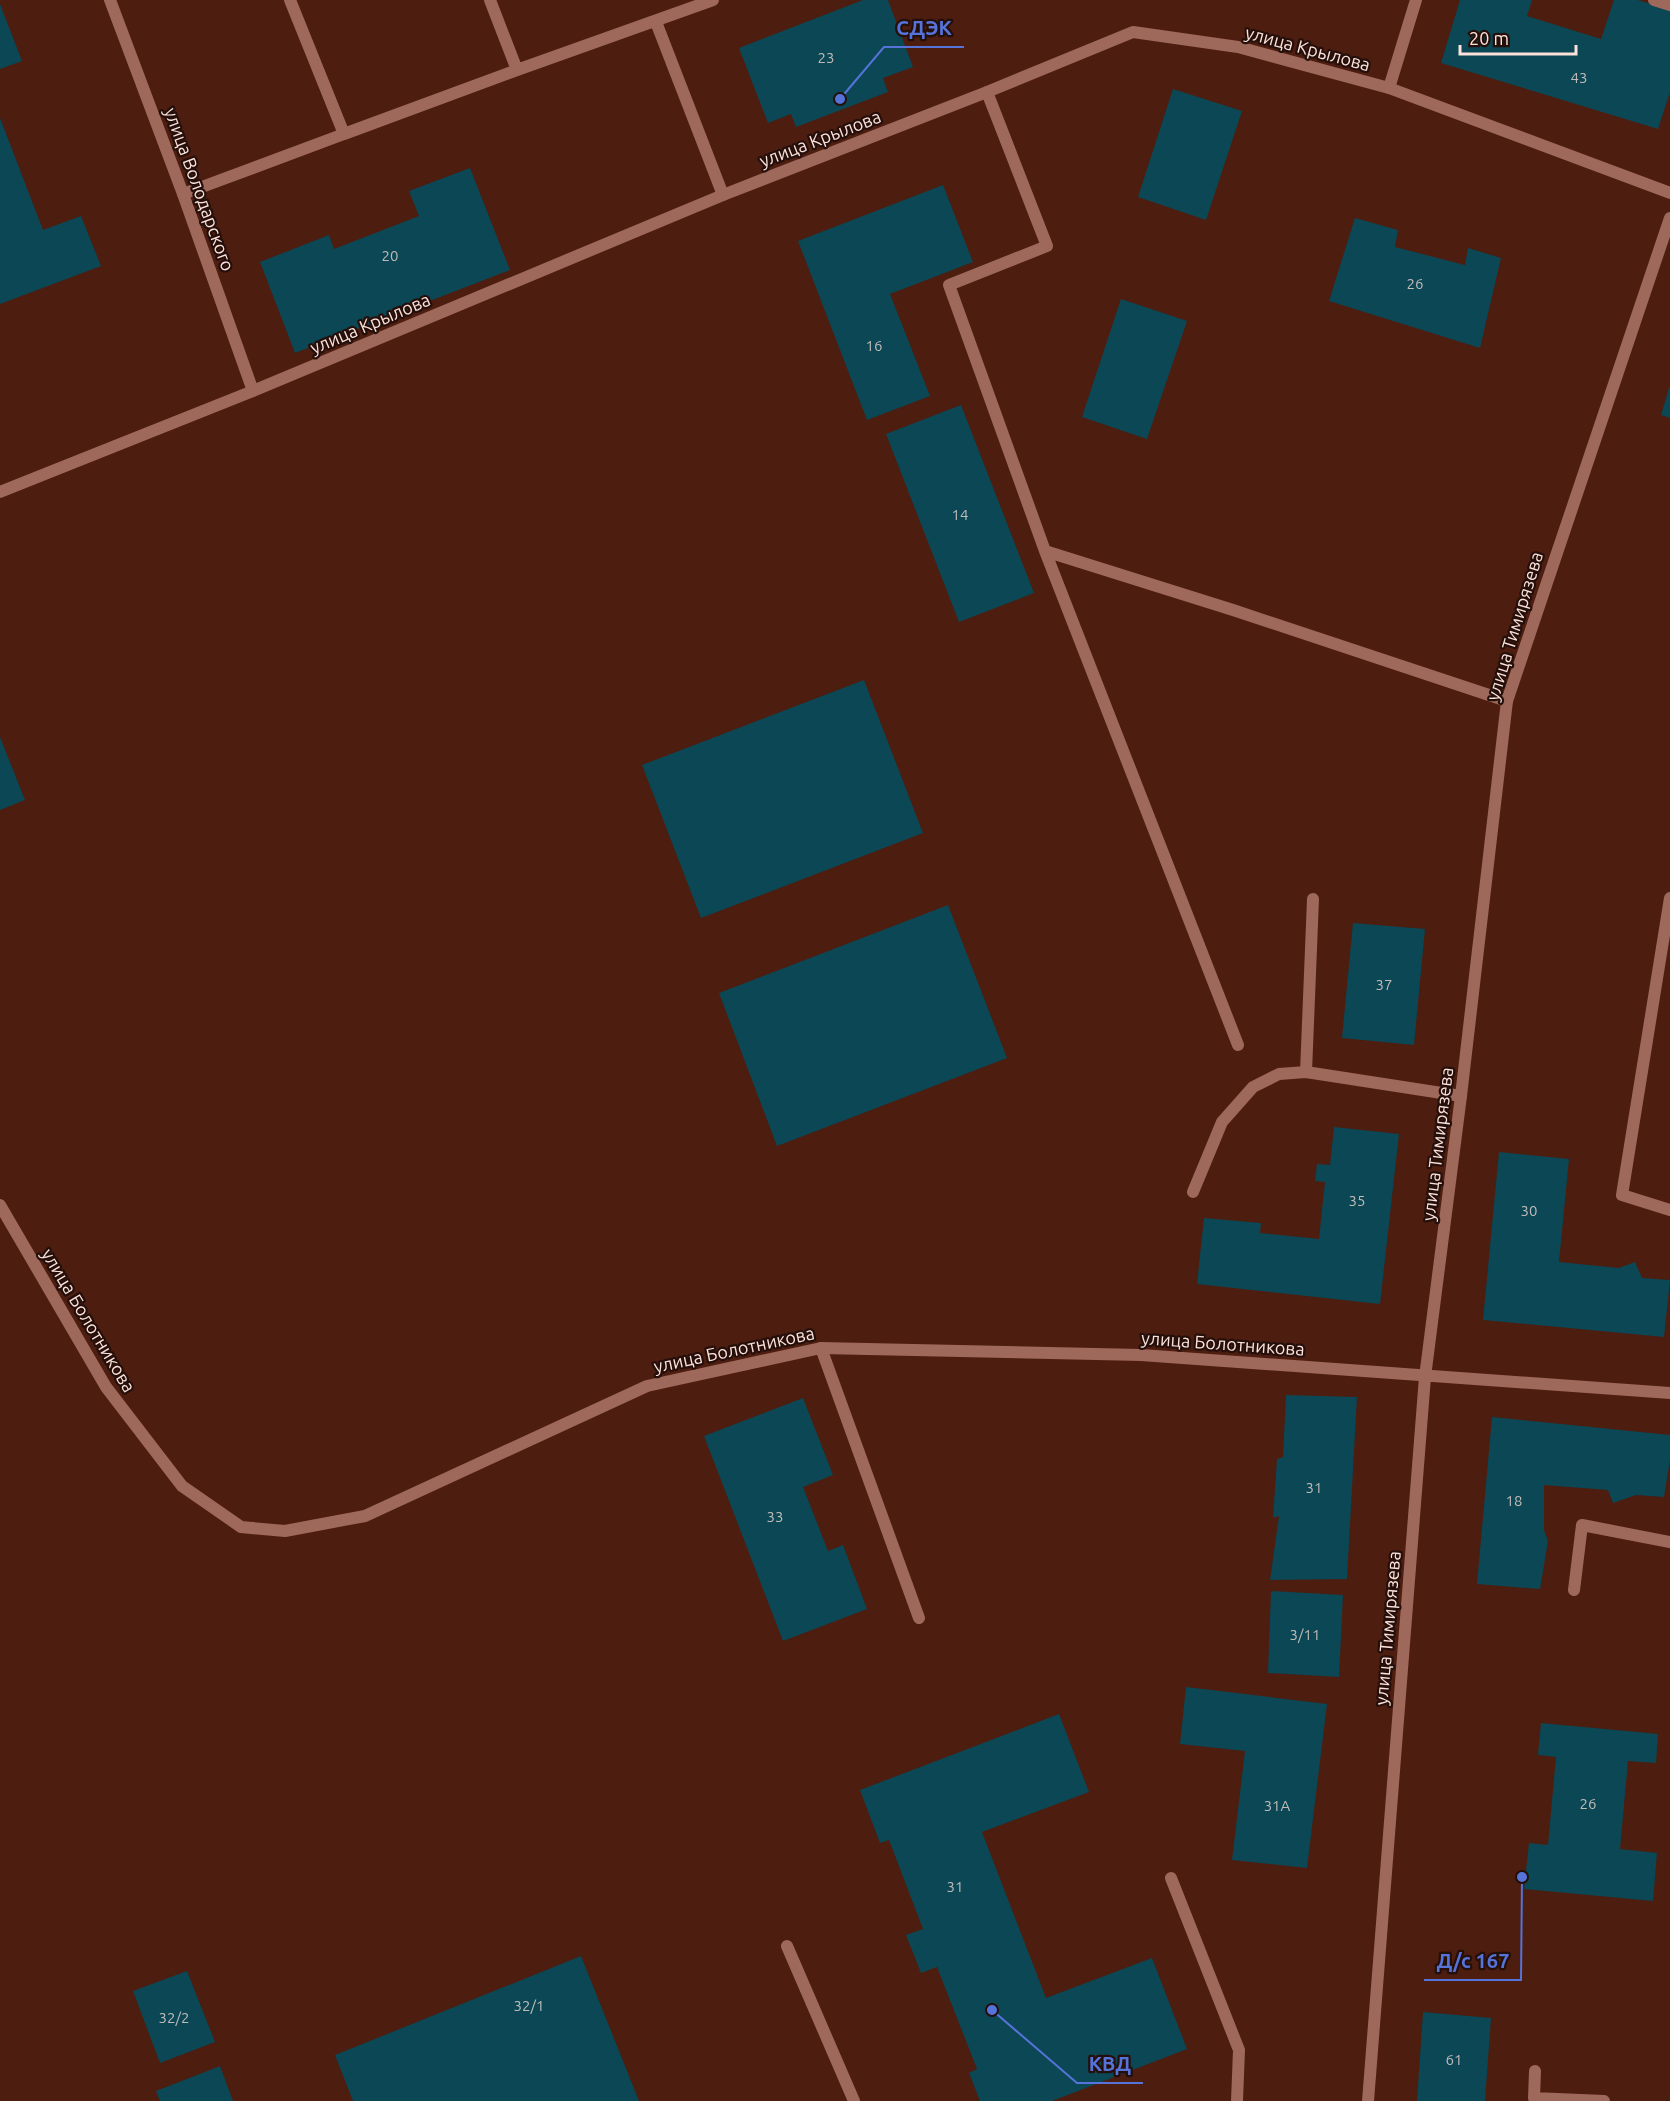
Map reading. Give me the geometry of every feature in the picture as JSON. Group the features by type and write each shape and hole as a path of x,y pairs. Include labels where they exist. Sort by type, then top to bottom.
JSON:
{"street":[{"name":"улица Володарского","path":"110,0 254,391"},
{"path":"290,0 344,134"},
{"path":"490,0 517,70"},
{"path":"183,194 713,0"},
{"path":"1389,88 1416,0"},
{"path":"1654,0 1670,5"},
{"path":"656,22 723,195"},
{"name":"улица Крылова","path":"0,492 254,391 723,195 987,92 1133,32 1238,47 1389,88 1670,193"},
{"path":"987,92 1047,246 949,285 1045,551 1238,1045"},
{"name":"улица Тимирязева","path":"1368,2101 1425,1377 1461,1096 1507,701 1670,218"},
{"path":"1045,551 1233,610 1507,701"},
{"path":"1670,898 1622,1195 1670,1209"},
{"path":"1306,1072 1313,899"},
{"path":"1193,1192 1222,1122 1253,1087 1279,1074 1306,1072 1461,1096"},
{"name":"улица Болотникова","path":"0,1205 106,1387 182,1486 241,1527 285,1531 365,1516 647,1386 821,1348 1141,1355 1670,1393"},
{"path":"821,1348 919,1618"},
{"path":"1574,1590 1582,1525 1670,1542"},
{"path":"1171,1878 1239,2050 1237,2101"},
{"path":"787,1946 854,2101"},
{"path":"1535,2071 1534,2098 1604,2101"}],"building":[{"path":"863,0 888,0 913,67 883,78 888,92 796,127 791,114 768,123 739,48"},
{"path":"1460,0 1532,0 1527,16 1601,39 1614,0 1638,0 1670,10 1670,92 1658,129 1441,63"},
{"path":"0,4 22,61 0,69"},
{"path":"1173,89 1242,111 1206,220 1138,197"},
{"path":"0,118 43,230 81,216 101,266 0,304"},
{"path":"470,168 510,270 295,353 260,262 329,235 334,249 419,216 409,191"},
{"path":"943,185 973,262 890,294 930,396 867,420 798,241"},
{"path":"1355,218 1398,230 1395,247 1465,265 1468,248 1501,258 1480,348 1329,301"},
{"path":"1121,299 1187,321 1147,439 1082,417"},
{"path":"1670,388 1670,418 1661,415"},
{"path":"961,405 1034,593 959,622 886,434"},
{"path":"864,680 923,833 701,918 642,765"},
{"path":"0,737 25,800 0,810"},
{"path":"948,905 1007,1058 777,1146 719,993"},
{"path":"1353,923 1425,929 1414,1045 1342,1038"},
{"path":"1334,1127 1399,1134 1380,1304 1197,1284 1204,1218 1261,1223 1260,1233 1319,1239 1325,1182 1315,1181 1317,1164 1330,1165"},
{"path":"1499,1152 1569,1159 1559,1262 1619,1268 1635,1262 1642,1278 1670,1280 1664,1337 1483,1320"},
{"path":"1286,1395 1357,1397 1347,1579 1270,1580 1279,1516 1273,1518 1277,1459 1283,1457"},
{"path":"803,1398 833,1475 803,1487 828,1551 843,1545 867,1609 783,1641 704,1436"},
{"path":"1492,1417 1670,1435 1670,1460 1664,1497 1636,1495 1613,1503 1608,1490 1544,1485 1544,1530 1548,1541 1540,1589 1477,1584"},
{"path":"1271,1591 1343,1595 1339,1677 1268,1673"},
{"path":"1186,1687 1327,1704 1307,1868 1232,1860 1245,1751 1180,1744"},
{"path":"1059,1714 1089,1792 982,1832 1046,1998 1152,1958 1187,2049 1052,2101 980,2101 969,2073 977,2069 937,1967 921,1973 906,1935 923,1929 889,1840 880,1843 860,1790"},
{"path":"1541,1723 1658,1734 1656,1763 1628,1761 1620,1849 1657,1853 1653,1901 1524,1889 1529,1843 1548,1845 1556,1757 1538,1755"},
{"path":"581,1956 639,2101 353,2101 335,2055"},
{"path":"187,1971 215,2042 160,2063 133,1991"},
{"path":"1423,2012 1491,2018 1485,2101 1417,2101"},
{"path":"220,2066 233,2101 160,2101 156,2091"}],"place":[{"name":"СДЭК","path":"840,99"},
{"name":"Д/с 167","path":"1522,1877"},
{"name":"КВД","path":"992,2010"}]}
